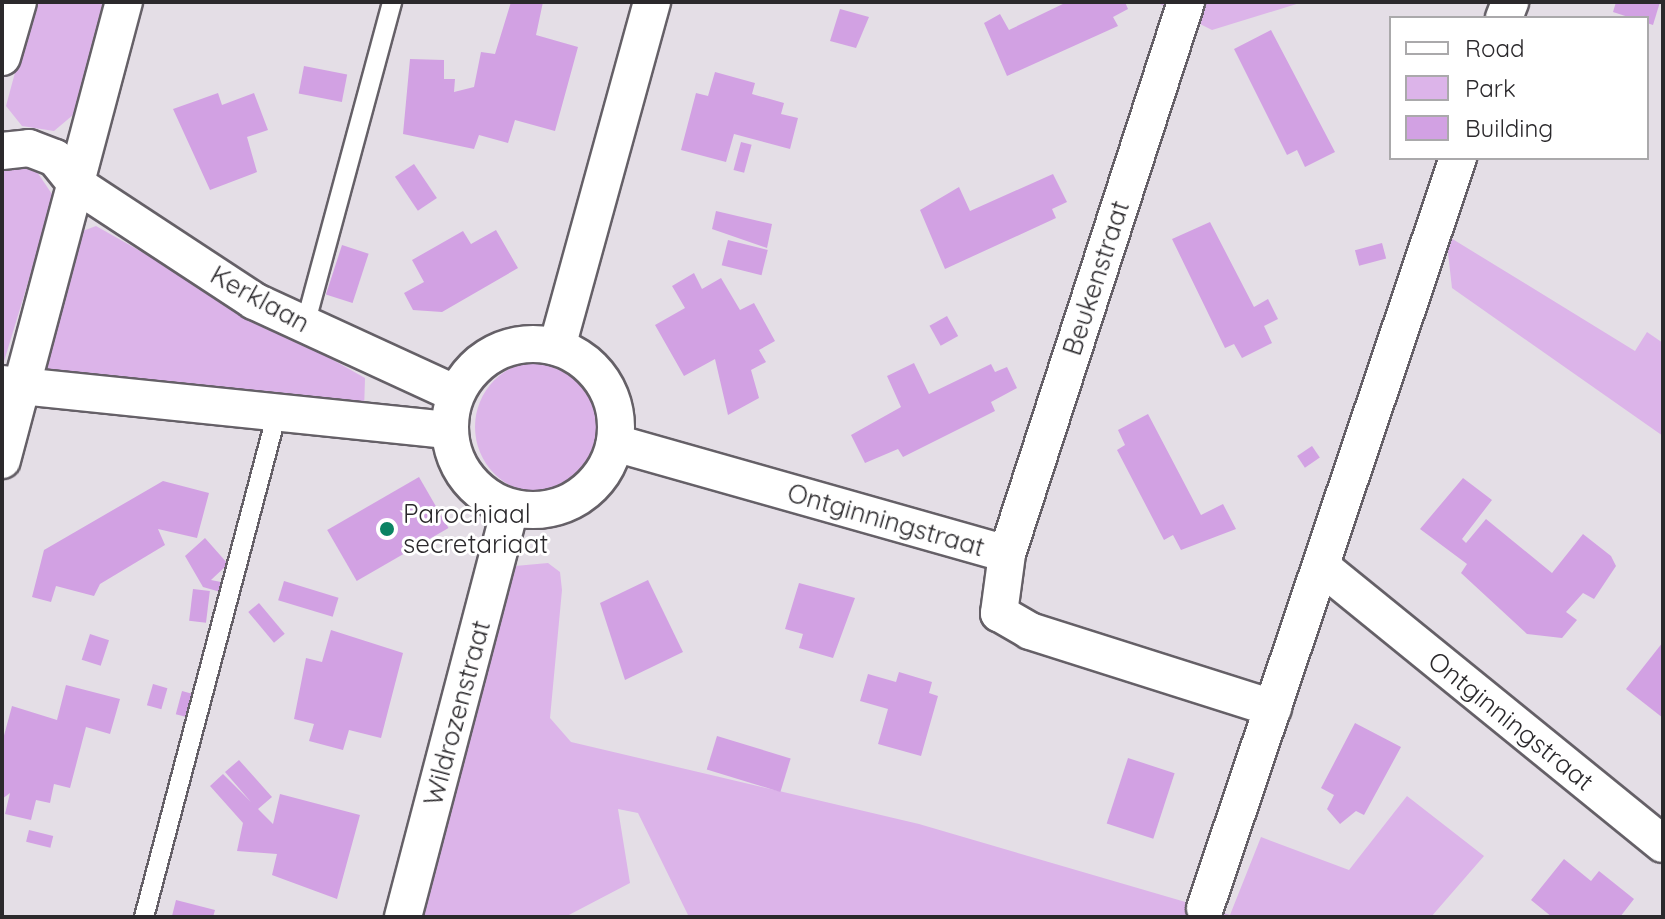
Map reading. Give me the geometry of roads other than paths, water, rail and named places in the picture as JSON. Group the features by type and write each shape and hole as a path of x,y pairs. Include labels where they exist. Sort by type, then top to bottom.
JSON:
{"street":[{"path":"2,57 18,2"},
{"path":"2,460 12,386 76,184 124,2"},
{"path":"557,347 652,2"},
{"name":"Beukenstraat","path":"1007,554 1186,2"},
{"name":"Kerklaan","path":"2,151 29,148 55,158 76,184 254,301 456,394"},
{"path":"1205,908 1457,160"},
{"path":"532,343 557,347 599,376 614,408 615,443 602,475 577,498 544,510 510,508 479,492 457,465 449,430 456,394 486,357 532,343"},
{"path":"12,386 449,430"},
{"name":"Ontginningstraat","path":"615,443 1007,554 999,613 1030,631 1273,708"},
{"name":"Wildrozenstraat","path":"403,917 510,508"},
{"name":"Ontginningstraat","path":"1322,567 1663,844"}],"lane":[{"path":"305,325 392,2"},
{"path":"144,917 277,413"}],"place":[{"name":"Parochiaal secretariaat","path":"387,529"}]}
